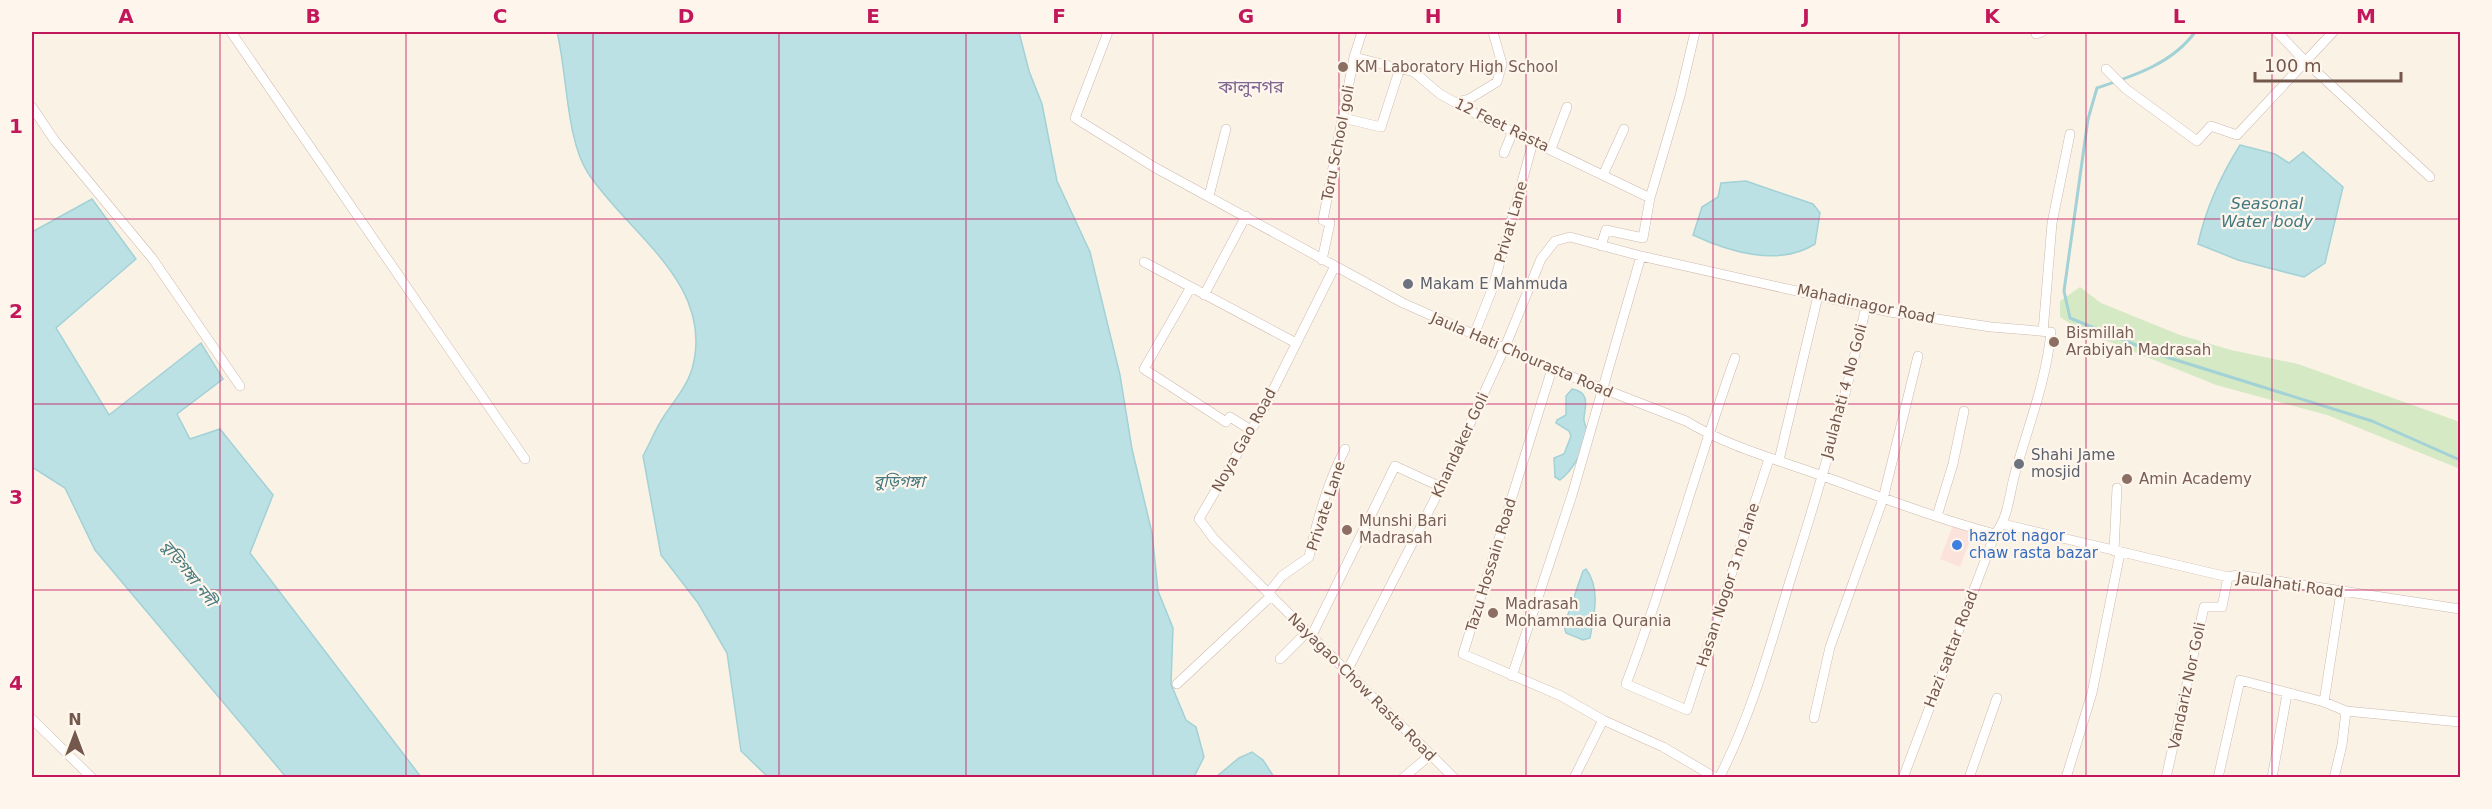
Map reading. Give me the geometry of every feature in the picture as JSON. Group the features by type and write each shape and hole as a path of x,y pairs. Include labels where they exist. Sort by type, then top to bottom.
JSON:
{"street":[{"path":"231,32 525,459"},
{"name":"Jaula Hati Chourasta Road","path":"1108,32 1076,118 1154,167 1403,303 1474,335 1552,369 1686,421 1707,434 1774,460 1883,499 1995,534"},
{"name":"Toru School goli","path":"1322,260 1330,223 1323,220 1354,57 1362,32"},
{"path":"1457,102 1469,99 1497,82 1502,64 1492,32"},
{"path":"1601,246 1606,230 1642,238 1650,198 1695,32"},
{"path":"2277,32 2430,177"},
{"path":"2109,73 2126,89 2197,141 2211,126 2237,135 2332,32"},
{"name":"12 Feet Rasta","path":"1354,57 1414,72 1440,94 1650,198"},
{"path":"1343,117 1381,127 1400,68"},
{"path":"32,107 55,141 152,258 240,386"},
{"path":"1551,150 1567,108"},
{"path":"1209,196 1226,129"},
{"path":"1603,175 1624,129"},
{"path":"1504,153 1513,131"},
{"path":"2003,524 2014,476 2035,416 2047,332 2052,223 2070,134"},
{"name":"Privat Lane","path":"1474,335 1493,287 1533,142"},
{"path":"1204,295 1246,216"},
{"name":"Khandaker Goli","path":"1348,669 1442,487 1505,347 1540,259 1555,241 1564,237 1574,239"},
{"name":"Mahadinagor Road","path":"1574,239 1818,296 1931,319 2047,332"},
{"path":"1512,676 1572,495 1641,256"},
{"path":"1144,262 1296,343"},
{"name":"Noya Gao Road","path":"1271,596 1214,539 1199,519 1251,430 1335,266"},
{"path":"1191,287 1144,369 1226,422 1230,417 1251,430"},
{"name":"Hasan Nogor 3 no lane","path":"1707,434 1644,637 1626,684 1687,710 1774,460 1818,296"},
{"name":"Jaulahati 4 No Goli","path":"1718,777 1750,711 1853,366 1866,306"},
{"path":"1814,718 1830,647 1883,499 1917,356"},
{"path":"1707,434 1736,358"},
{"name":"Tazu Hossain Road","path":"1552,369 1463,654 1561,696 1603,720 1663,747 1718,777"},
{"path":"1937,516 1953,464 1964,411"},
{"name":"Private Lane","path":"1177,684 1271,596 1270,591 1282,576 1309,557 1316,526 1334,470 1345,449"},
{"path":"1280,659 1309,635 1395,466 1442,487"},
{"path":"2066,777 2097,669 2117,552 2117,488"},
{"name":"Hazi sattar Road","path":"1903,777 1995,534 2003,524"},
{"name":"Jaulahati Road","path":"2003,524 2228,577 2238,575 2460,609"},
{"name":"Vandariz Nor Goli","path":"2166,777 2204,607 2222,608 2228,577"},
{"path":"2324,702 2341,592"},
{"name":"Nayagao Chow Rasta Road","path":"1271,596 1309,635 1348,669 1429,756 1454,777"},
{"path":"2218,777 2240,680 2324,702 2346,711 2460,722"},
{"path":"2272,777 2284,692"},
{"path":"1970,777 1997,698"},
{"path":"2334,777 2342,745 2346,711"},
{"path":"32,719 92,777"},
{"path":"1574,777 1603,720"},
{"path":"1403,777 1429,756"}],"shaded area":[{"name":"hazrot nagor chaw rasta bazar","path":"1953,525 1973,532 1960,567 1940,559"}],"green space":[{"path":"2080,287 2101,303 2180,335 2231,350 2298,364 2460,422 2460,469 2327,415 2216,385 2080,330 2060,317 2060,301"}],"water":[{"name":"বুড়িগঙ্গা","path":"557,32 1019,32 1029,71 1042,104 1057,181 1090,252 1120,375 1132,449 1152,533 1158,591 1173,628 1171,684 1186,720 1196,727 1204,757 1194,777 768,777 741,751 727,653 698,603 661,555 643,456 661,421 690,375 696,339 692,311 680,286 664,262 605,195 588,173 581,159 571,124"},
{"name":"Seasonal Water body","path":"2240,145 2275,154 2289,163 2303,152 2343,187 2325,263 2304,277 2238,260 2198,244 2214,193"},
{"path":"1746,181 1813,204 1820,213 1815,244 1786,255 1770,256 1722,247 1693,235 1702,207 1718,197 1721,183"},
{"name":"বুড়িগঙ্গা নদী","path":"92,199 136,259 56,328 109,415 201,343 223,379 177,414 190,439 220,429 273,495 250,553 421,777 286,777 95,550 65,488 32,467 32,232"},
{"path":"1572,389 1582,393 1586,400 1584,420 1587,431 1578,458 1570,471 1560,480 1555,477 1554,458 1564,454 1571,436 1569,431 1556,423 1566,415 1566,396"},
{"path":"1586,569 1594,585 1595,602 1590,638 1583,640 1566,633 1564,626 1583,571"},
{"path":"1252,752 1263,760 1274,777 1216,777 1239,758"}],"waterway":[{"path":"2195,32 2175,53 2151,68 2097,88 2088,119 2064,291 2070,318 2160,355 2372,421 2460,460"}],"place":[{"name":"KM Laboratory High School","path":"1343,67"},
{"name":"Makam E Mahmuda","path":"1408,284"},
{"name":"Bismillah Arabiyah Madrasah","path":"2054,342"},
{"name":"Shahi Jame mosjid","path":"2019,464"},
{"name":"Amin Academy","path":"2127,479"},
{"name":"Munshi Bari Madrasah","path":"1347,530"},
{"name":"hazrot nagor chaw rasta bazar","path":"1957,545"},
{"name":"Madrasah Mohammadia Qurania","path":"1493,613"}],"district":[{"name":"কালুনগর","path":"1251,86"}]}
